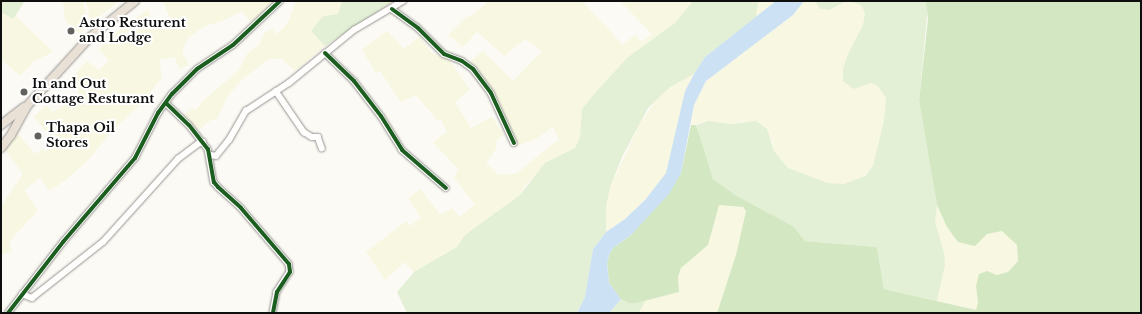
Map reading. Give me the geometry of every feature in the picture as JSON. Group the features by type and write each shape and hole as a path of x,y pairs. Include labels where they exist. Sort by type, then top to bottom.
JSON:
{"highway":[{"path":"1,125 27,106 89,38 136,1"},
{"path":"1,148 9,140 27,106"}],"street":[{"path":"8,313 22,294 135,158 158,113 172,94 197,69 233,45 280,1"},
{"path":"211,155 216,156 229,140 246,111 276,91 354,30 392,9 403,1"},
{"path":"392,9 418,28 444,54 462,61 473,69 491,93 514,143"},
{"path":"325,53 359,87 381,116 402,150 446,188"},
{"path":"276,91 304,132 312,137 318,137 322,148"},
{"path":"166,104 203,142 211,155 214,182 241,208 289,264 290,272 277,292 272,312"},
{"path":"22,294 32,298 103,242 178,159 199,142 203,142"}],"green space":[{"path":"1,1 25,1 13,19 1,12"},
{"path":"63,1 83,1 88,26 79,34 65,20"},
{"path":"86,1 118,1 91,24"},
{"path":"163,1 277,1 252,24 242,11 225,20 205,26 188,38 182,51 189,65 179,69 175,57 159,60 162,77 143,102 115,128 88,160 67,179 49,191 40,178 24,190 38,210 9,242 12,251 1,255 1,206 23,174 5,150 17,133 35,154 42,149 46,151 57,145 34,117 46,105 53,112 75,98 79,91 69,81 87,61 99,70 109,61 99,49 109,38 148,9 152,25 172,22"},
{"path":"296,1 342,1 338,14 325,15 311,31 325,46 298,69 294,70 282,59 269,59 244,78 229,94 217,119 211,120 198,130 183,116 191,108 196,110 204,100 239,70 247,54 259,45 265,32 272,29 276,34 282,30 289,20"},
{"path":"342,1 394,1 325,46 311,31 323,16 338,14"},
{"path":"486,1 582,1 623,45 635,35 642,42 652,34 620,1 693,1 675,23 628,57 593,95 582,109 580,137 575,148 557,157 526,184 520,195 465,235 457,247 414,272 405,262 385,280 366,252 406,221 410,226 421,218 408,198 421,189 440,215 452,208 460,217 475,204 454,178 458,169 433,142 447,132 441,120 437,120 416,95 401,102 380,71 376,73 362,50 387,31 404,49 419,37 432,53 449,60 470,89 455,102 471,128 492,117 504,135 497,140 496,149 486,163 499,175 517,173 559,139 553,127 536,139 517,146 512,142 491,98 465,66 483,51 513,81 542,51 525,39 504,56 477,32 463,47 448,35 467,16 469,17 487,3"},
{"path":"693,1 758,1 756,18 705,57 694,74 670,87 648,108 622,157 610,187 606,207 606,232 593,249 585,297 577,313 407,313 397,292 414,272 457,247 465,235 520,195 545,163 575,148 580,137 582,109 593,95 628,57 675,23"},
{"path":"758,1 776,1 756,18"},
{"path":"804,1 815,1 820,9 829,10 849,1 861,5 865,13 863,25 848,54 854,89 871,83 878,86 886,98 884,120 873,166 859,181 844,184 828,183 788,168 774,151 772,140 745,121 730,124 708,121 691,125 694,105 706,81 793,15"},
{"path":"815,1 847,1 829,10 820,9"},
{"path":"849,1 926,1 928,6 919,101 937,205 935,222 944,253 945,265 937,301 884,289 877,247 805,241 793,226 737,196 713,179 705,158 696,125 708,121 730,124 756,121 767,129 774,151 788,168 828,183 844,184 865,176 873,166 884,120 886,98 878,86 871,83 854,89 843,81 843,69 848,54 863,25 865,13 861,5"},
{"path":"926,1 1141,1 1141,313 717,313 736,255 746,211 743,207 719,205 708,245 681,268 678,277 679,292 636,303 628,303 621,299 609,283 607,263 609,255 613,248 631,235 681,173 691,125 696,125 713,179 737,196 793,226 805,241 877,247 884,289 976,310 978,302 976,286 979,274 987,271 997,275 1008,272 1018,261 1017,245 1002,231 987,234 975,246 958,242 947,227 937,205 919,101 928,19"},
{"path":"1,12 12,19 15,15 53,52 34,61 20,76 1,59"},
{"path":"694,74 685,91 667,173 645,200 625,219 606,232 606,207 610,187 640,124 656,100 670,87"},
{"path":"719,205 743,207 746,211 736,255 717,313 639,313 646,300 679,292 678,277 681,268 687,263"},
{"path":"937,205 947,227 975,246 987,234 1002,231 1017,245 1018,261 1008,272 997,275 987,271 976,286 978,302 976,310 937,301 945,265 935,222"},
{"path":"621,299 628,303 646,300 639,313 609,313"}],"water":[{"path":"776,1 804,1 793,15 706,81 694,105 681,173 669,194 631,235 613,248 609,255 607,263 609,283 621,299 609,313 577,313 585,297 593,249 606,232 625,219 645,200 666,173 685,91 694,74 705,57"}],"cycle path":[{"path":"8,313 63,242 135,158 158,113 172,94 197,69 233,45 280,1"},
{"path":"392,9 418,28 444,54 462,61 473,69 491,93 514,143"},
{"path":"325,53 354,81 381,116 402,150 446,188"},
{"path":"167,104 189,125 208,149 214,182 241,208 289,264 290,272 277,292 273,313"}],"place":[{"name":"Astro Resturent and Lodge","path":"71,31"},
{"name":"In and Out Cottage Resturant","path":"24,92"},
{"name":"Thapa Oil Stores","path":"38,136"}]}
